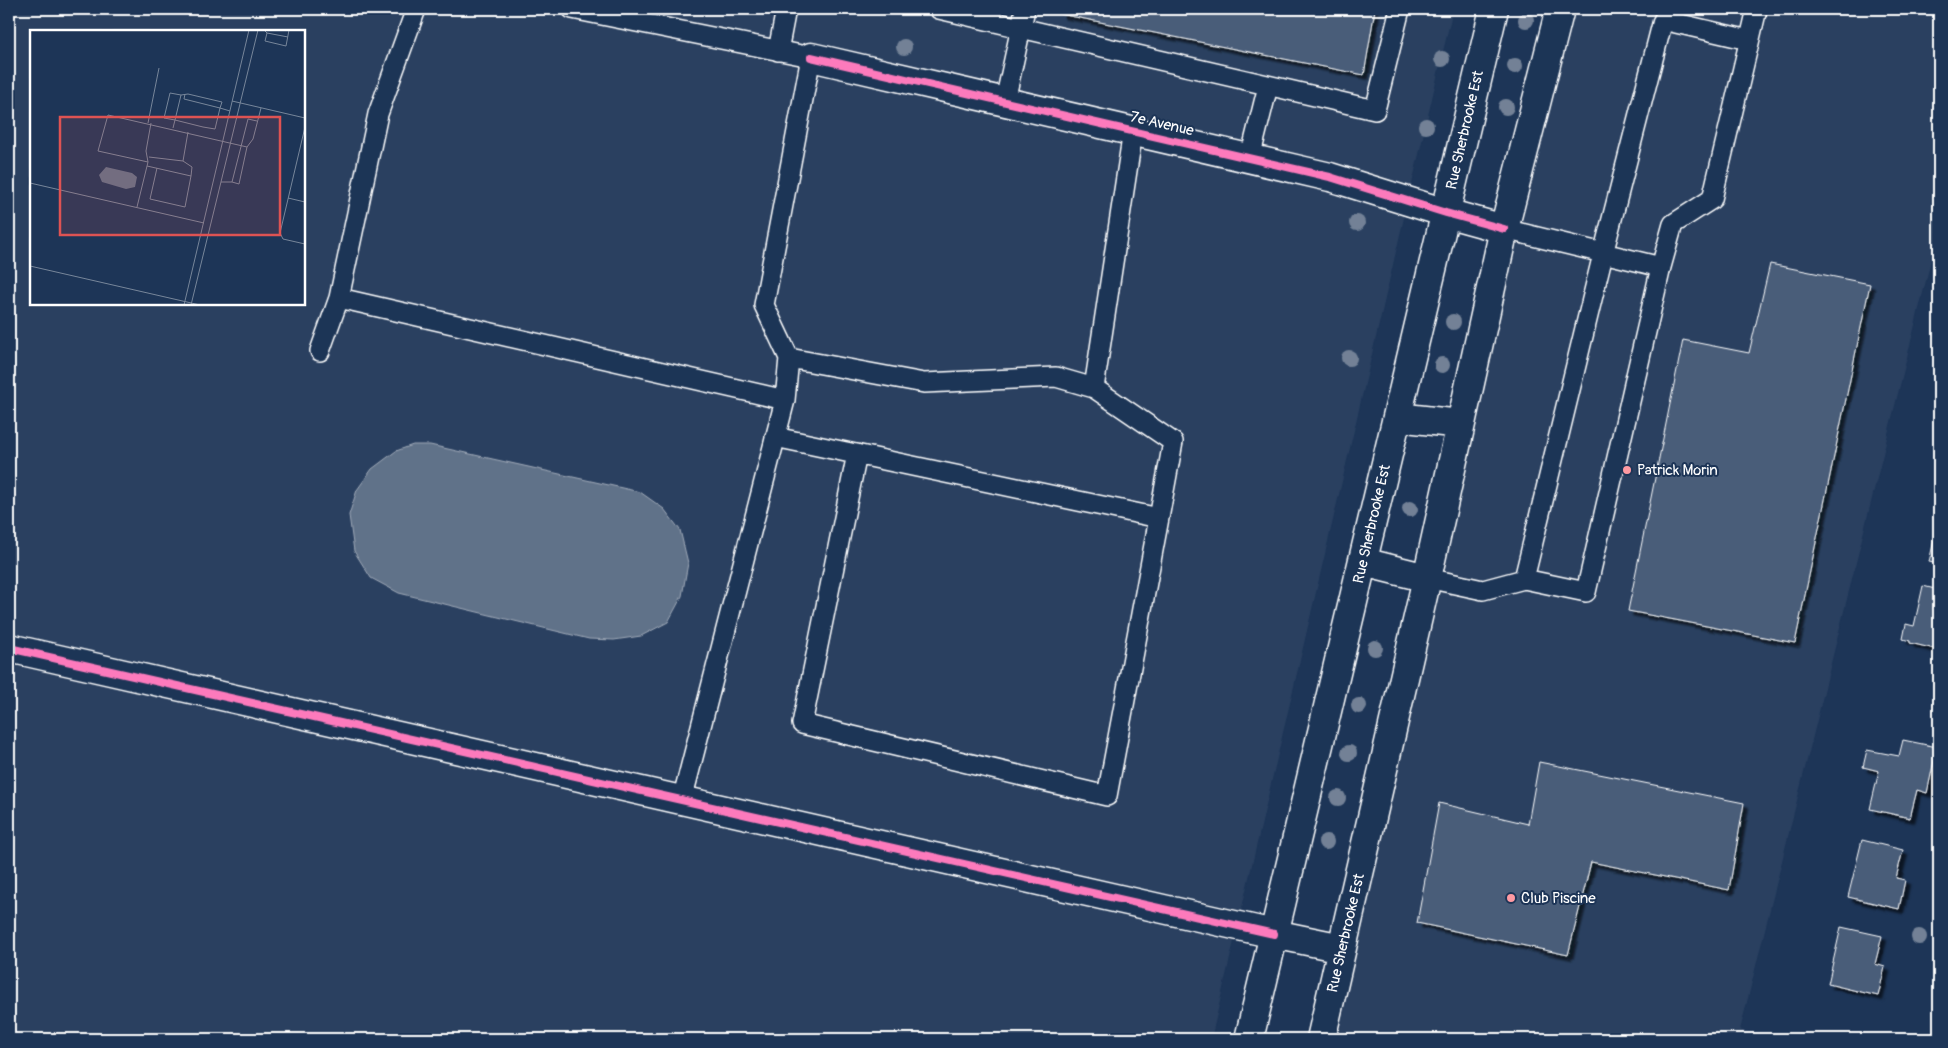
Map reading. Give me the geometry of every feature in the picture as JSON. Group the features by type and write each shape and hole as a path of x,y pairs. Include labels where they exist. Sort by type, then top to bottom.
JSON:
{"main road":[{"name":"Rue Sherbrooke Est","path":"1249,1039 1494,9"},
{"name":"Rue Sherbrooke Est","path":"1320,1039 1427,578 1504,229 1560,9"},
{"name":"7e Avenue","path":"811,56 1330,177 1504,229"},
{"path":"1397,417 1461,424"},
{"path":"1363,562 1427,578"},
{"path":"9,648 1342,948"}],"lane":[{"path":"320,351 339,298 378,114 416,9"},
{"path":"572,9 811,56 764,305 789,358 785,400 682,800"},
{"path":"778,51 786,9"},
{"path":"939,9 1375,110 1400,9"},
{"path":"1005,101 1025,9"},
{"path":"1427,578 1483,590 1524,580 1586,592 1661,267 1673,224 1712,199 1757,9"},
{"path":"1524,580 1603,254 1663,20 1749,40"},
{"path":"1250,158 1268,86"},
{"path":"1094,388 1133,131"},
{"path":"1504,229 1661,267"},
{"path":"339,298 785,400"},
{"path":"789,358 924,383 1056,377 1094,388 1173,442 1107,796 802,724 857,454"},
{"path":"775,437 1159,518"}],"shaded area":[{"path":"9,9 1453,9 1211,1039 9,1039"},
{"path":"1571,9 1939,9 1939,228 1740,1030 1782,1039 1321,1039"},
{"path":"413,445 430,445 640,492 664,509 680,530 688,563 682,596 668,622 641,636 614,640 589,639 399,593 371,578 354,551 349,515 357,490 372,469 396,451"}],"building":[{"path":"1061,9 1375,9 1364,75 1060,14"},
{"path":"1770,264 1870,284 1795,643 1628,611 1683,340 1749,353"},
{"path":"1939,518 1939,564 1929,562"},
{"path":"1923,586 1939,590 1939,650 1910,643 1910,641 1903,639 1906,624 1914,626"},
{"path":"1903,740 1937,747 1927,793 1917,790 1910,818 1870,809 1879,771 1863,767 1867,750 1899,756"},
{"path":"1539,762 1744,803 1729,890 1591,862 1568,955 1417,923 1439,803 1528,824"},
{"path":"1862,840 1903,850 1896,878 1905,880 1899,909 1848,897"},
{"path":"1841,927 1882,936 1875,964 1885,967 1878,996 1828,984"}],"cycle path":[{"path":"811,57 1330,177 1504,229"},
{"path":"9,648 1274,934"}],"place":[{"name":"Patrick Morin","path":"1627,470"},
{"name":"Club Piscine","path":"1511,898"}]}
